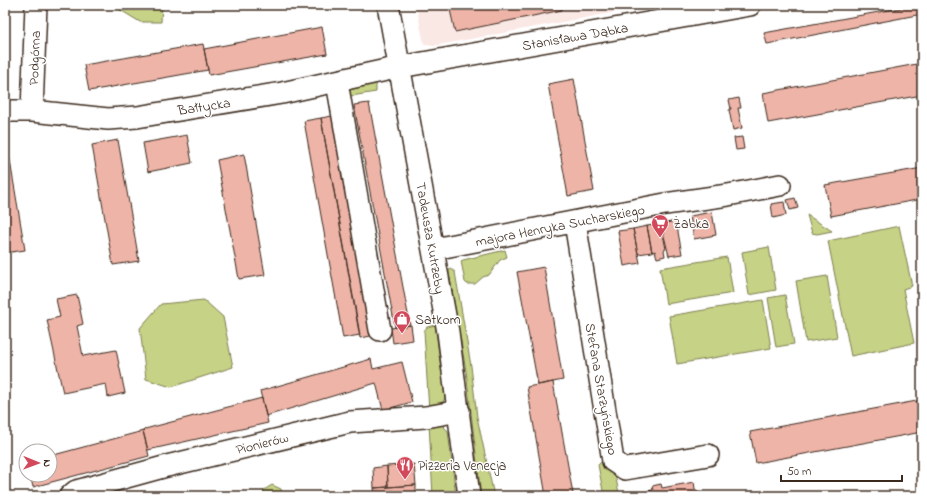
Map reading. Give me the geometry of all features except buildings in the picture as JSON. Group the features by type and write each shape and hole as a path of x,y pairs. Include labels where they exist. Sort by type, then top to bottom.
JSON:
{"street":[{"name":"Podgórna","path":"32,111 36,5"},
{"name":"Tadeusza Kutrzeby","path":"388,5 434,249 448,332 469,496"},
{"name":"Stanisława Dąbka","path":"400,67 750,5"},
{"name":"Bałtycka","path":"5,110 32,111 108,119 137,117 336,82 400,67"},
{"path":"336,82 380,330"},
{"name":"majora Henryka Sucharskiego","path":"434,249 780,185"},
{"name":"Stefana Starzyńskiego","path":"575,222 613,461 625,469 708,455"},
{"name":"Pionierów","path":"70,496 76,491 167,466 350,422 426,417 459,410"}],"shaded area":[{"path":"416,5 654,5 433,46 424,44"}],"green space":[{"path":"95,5 162,5 161,22 140,22 117,8"},
{"path":"376,82 376,92 345,97 353,87"},
{"path":"807,215 832,231 817,234 812,233"},
{"path":"899,226 912,286 903,289 914,343 851,356 828,241"},
{"path":"769,247 776,290 749,295 742,252"},
{"path":"505,250 507,257 500,260 489,275 483,277 475,284 467,284 465,282 461,261"},
{"path":"727,257 733,293 666,304 660,268"},
{"path":"451,269 455,272 471,366 477,417 494,496 481,496 466,371 449,273 449,270"},
{"path":"827,276 837,337 806,342 796,281"},
{"path":"785,295 794,344 776,347 768,298"},
{"path":"204,300 223,317 233,367 171,387 146,379 140,328 161,304"},
{"path":"763,300 771,348 677,364 669,316"},
{"path":"435,325 445,398 440,407 429,411 424,331 427,327"},
{"path":"429,424 442,425 448,431 456,496 433,496"},
{"path":"612,460 619,493 621,496 604,496 598,465 601,462"},
{"path":"272,485 281,489 282,496 264,496 264,490"}],"place":[{"name":"Żabka","path":"660,238"},
{"name":"Satkom","path":"402,334"},
{"name":"Pizzeria Venecja","path":"405,480"}]}
